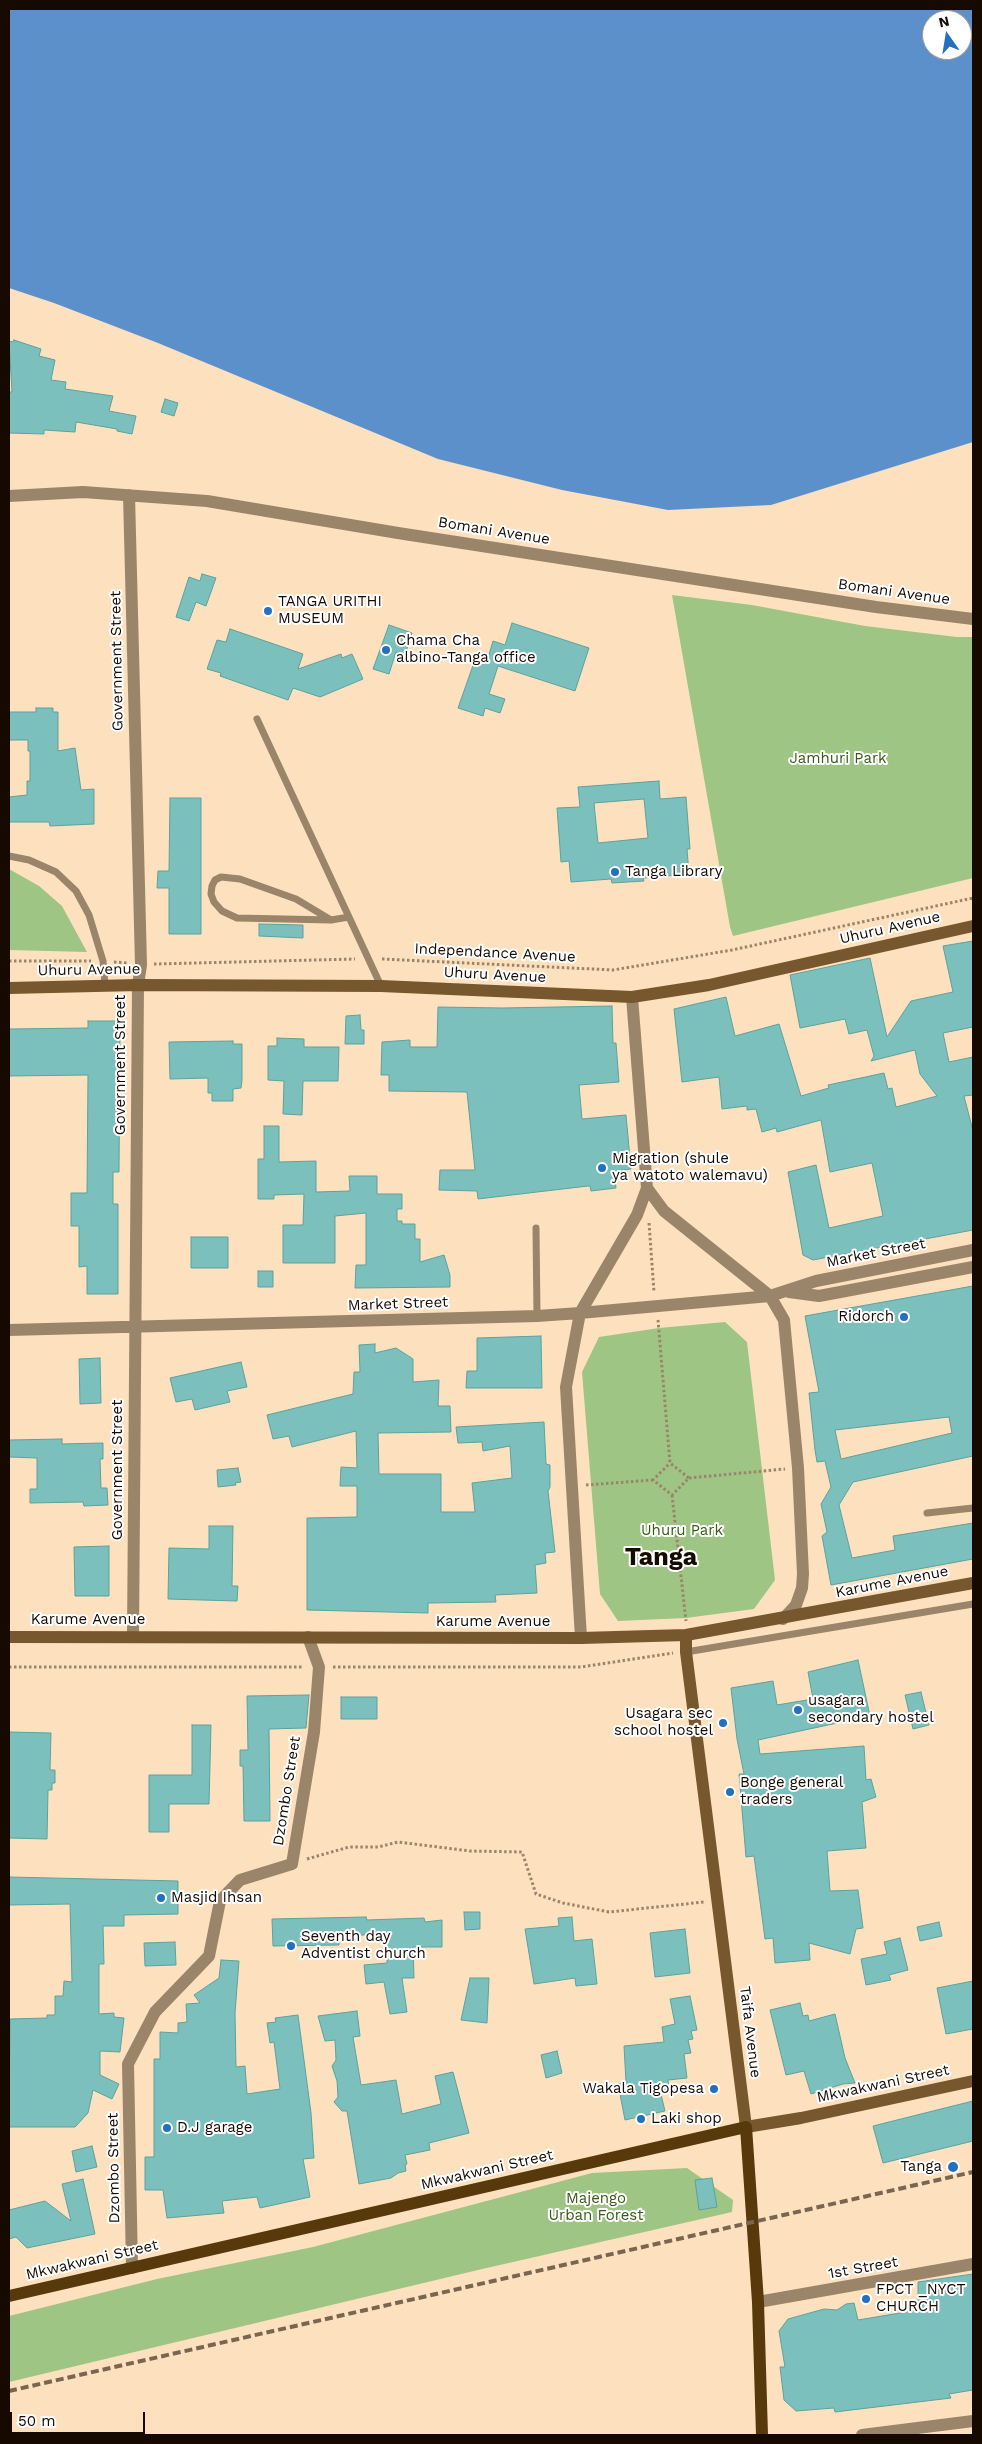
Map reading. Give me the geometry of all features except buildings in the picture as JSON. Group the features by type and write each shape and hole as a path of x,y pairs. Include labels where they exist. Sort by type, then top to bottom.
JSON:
{"main road":[{"name":"Uhuru Avenue","path":"9,988 138,984 381,986 632,997 710,985 973,926"},
{"name":"Karume Avenue","path":"9,1637 582,1638 686,1635 783,1619 973,1583"},
{"name":"Taifa Avenue","path":"686,1635 686,1652 746,2127 758,2302 762,2435"},
{"name":"Mkwakwani Street","path":"9,2296 746,2127 801,2118 973,2081"}],"street":[{"name":"Bomani Avenue","path":"9,496 83,492 206,500 398,533 876,608 973,619"},
{"name":"Government Street","path":"129,495 141,965 138,984 133,1636"},
{"path":"582,1638 566,1386 580,1313 637,1215 647,1188 632,997"},
{"path":"647,1188 664,1211 770,1296 784,1320 798,1468 802,1588 796,1605 783,1619"},
{"name":"Market Street","path":"9,1330 135,1328 537,1316 580,1313 770,1296 816,1281 973,1250"},
{"name":"Market Street","path":"787,1292 819,1296 973,1267"},
{"name":"Dzombo Street","path":"132,2268 128,2064 155,2012 210,1956 220,1901 240,1880 292,1864 314,1732 319,1668 308,1637"},
{"name":"1st Street","path":"758,2302 973,2264"},
{"path":"862,2435 973,2421"}],"lane":[{"path":"257,719 381,986"},
{"path":"9,856 30,860 56,872 76,891 89,915 103,961 105,985"},
{"path":"331,920 296,900 240,880 221,877 215,880 212,886 211,894 214,902 222,911 237,918 331,920 350,917"},
{"path":"536,1228 537,1316"},
{"path":"927,1512 973,1508"},
{"path":"686,1652 973,1604"}],"path":[{"name":"Independance Avenue","path":"9,961 103,961 141,965 369,958 613,970 732,950 973,898"},
{"path":"649,1217 655,1306 670,1463 689,1478"},
{"path":"571,1486 653,1480 670,1463"},
{"path":"672,1496 689,1478 798,1468"},
{"path":"653,1480 672,1496 686,1635"},
{"path":"9,1667 581,1667 686,1652"},
{"path":"292,1864 349,1847 378,1847 398,1842 470,1851 522,1852 536,1894 563,1904 609,1912 717,1900"}],"green space":[{"name":"Jamhuri Park","path":"672,595 752,605 865,626 957,637 973,637 973,878 733,936"},
{"path":"9,869 39,886 62,906 87,952 9,950"},
{"name":"Uhuru Park","path":"725,1322 747,1342 775,1580 754,1609 686,1618 618,1621 600,1594 582,1372 599,1337 659,1328"},
{"name":"Majengo Urban Forest","path":"687,2168 733,2200 732,2212 478,2270 9,2382 9,2316 157,2279 313,2247 592,2173"}],"water":[{"path":"9,9 973,9 973,442 771,505 668,510 562,490 438,459 158,343 54,303 9,288"}],"railway":[{"path":"9,2391 973,2172"}],"place":[{"name":"TANGA URITHI MUSEUM","path":"268,611"},
{"name":"Chama Cha albino-Tanga office","path":"386,650"},
{"name":"Tanga Library","path":"615,872"},
{"name":"Migration (shule ya watoto walemavu)","path":"602,1168"},
{"name":"Ridorch","path":"904,1317"},
{"name":"usagara secondary hostel","path":"798,1710"},
{"name":"Usagara sec school hostel","path":"723,1723"},
{"name":"Bonge general traders","path":"730,1792"},
{"name":"Masjid Ihsan","path":"161,1898"},
{"name":"Seventh day Adventist church","path":"291,1946"},
{"name":"Wakala Tigopesa","path":"714,2089"},
{"name":"Laki shop","path":"641,2119"},
{"name":"D.J garage","path":"167,2128"},
{"name":"Tanga","path":"953,2167"},
{"name":"FPCT _NYCT CHURCH","path":"866,2299"}],"district":[{"name":"Tanga","path":"661,1558"}]}
